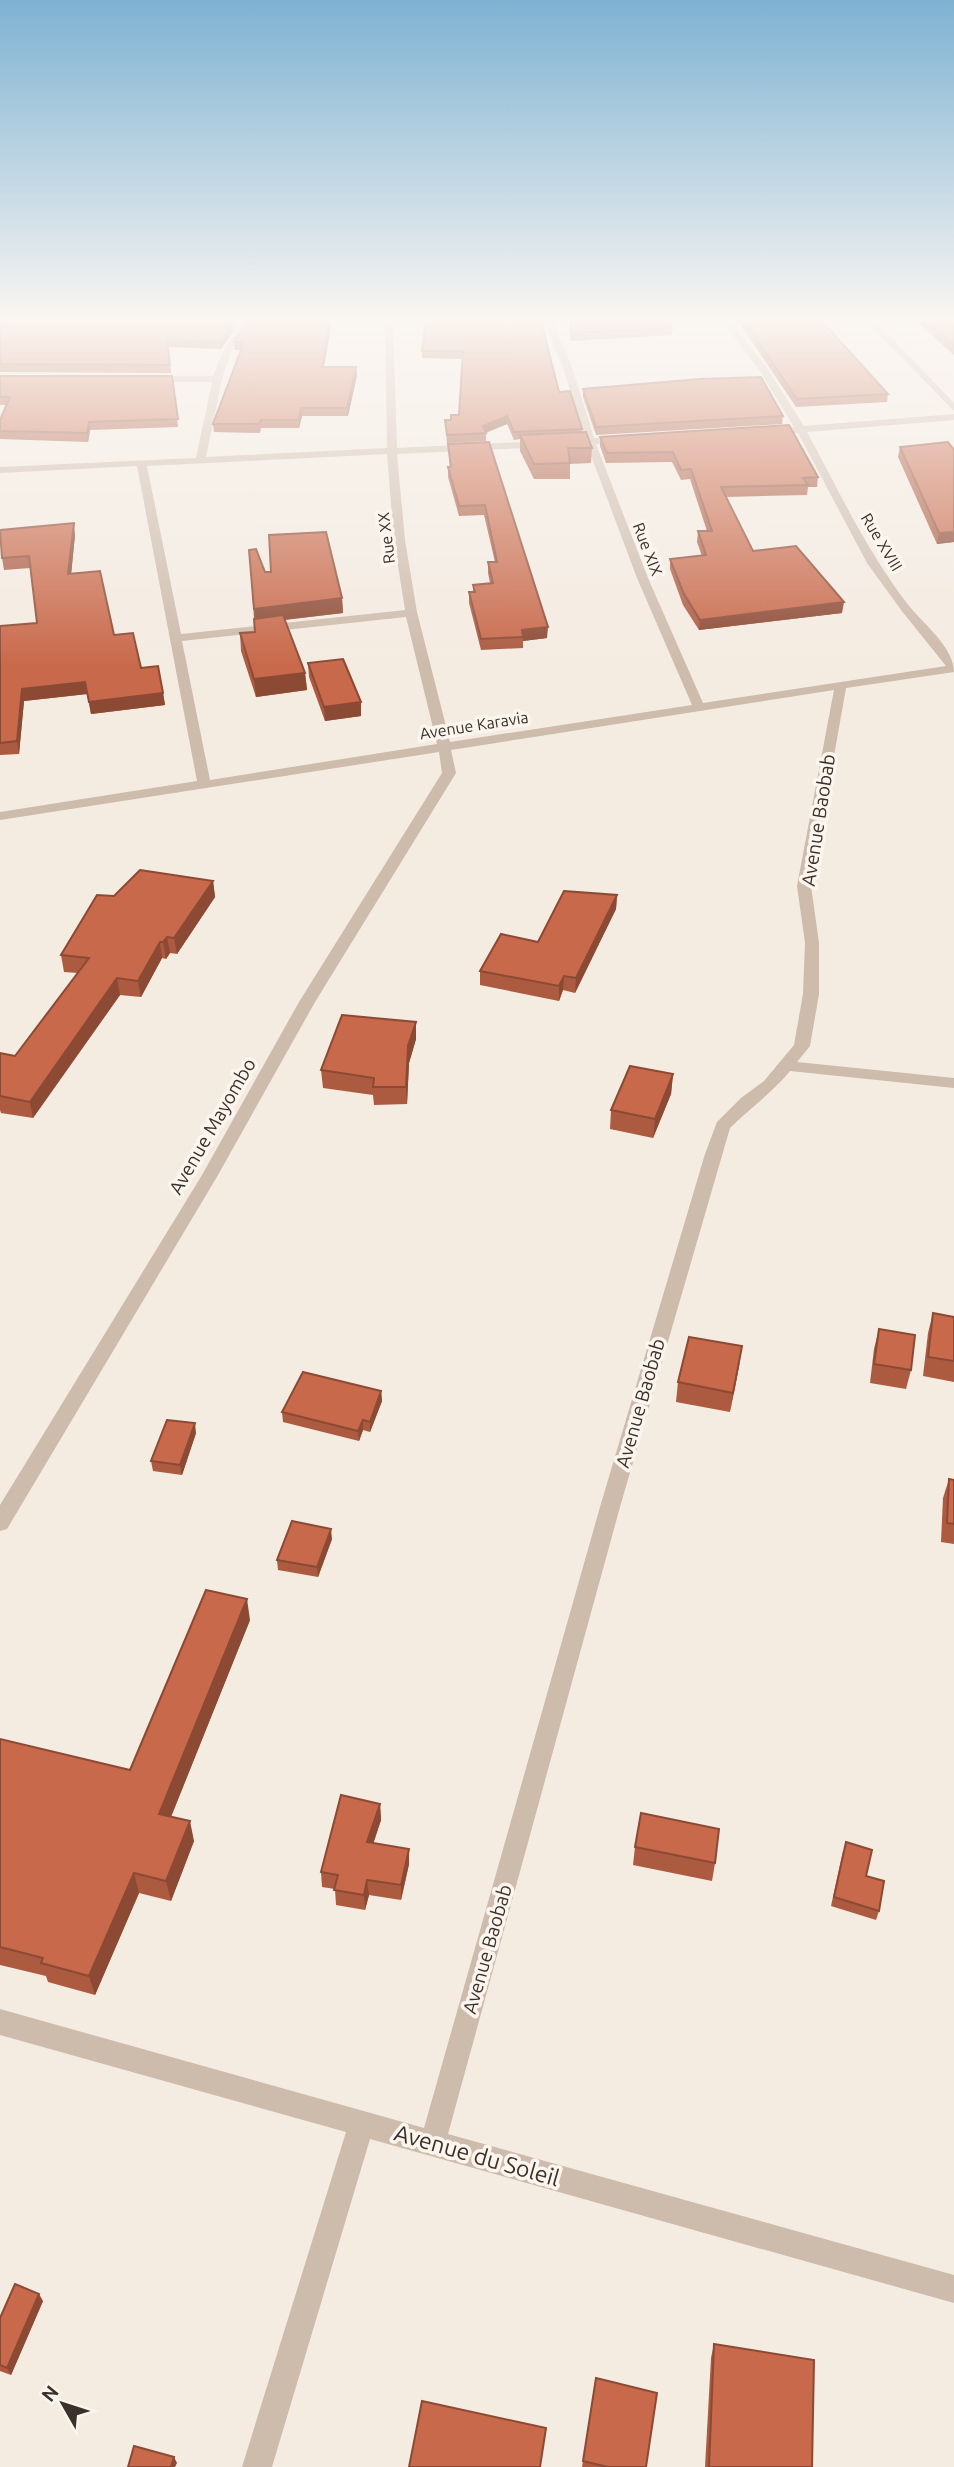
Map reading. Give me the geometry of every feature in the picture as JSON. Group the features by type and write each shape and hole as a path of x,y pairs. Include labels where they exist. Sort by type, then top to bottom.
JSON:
{"street":[{"path":"201,459 206,436"},
{"name":"Rue XX","path":"392,436 411,613 445,747"},
{"name":"Rue XIX","path":"588,436 635,564 699,708"},
{"name":"Rue XVIII","path":"805,436 873,563 905,608 954,667"},
{"path":"0,470 630,440"},
{"path":"141,462 204,785"},
{"path":"176,638 411,613"},
{"name":"Avenue Karavia","path":"2,817 954,667"},
{"name":"Avenue Baobab","path":"433,2142 614,1494 713,1154 723,1126 770,1084 802,1046 811,994 812,943 804,886 841,684"},
{"name":"Avenue Mayombo","path":"0,1523 203,1187 307,1002 449,773 445,747"},
{"path":"787,1066 954,1083"},
{"name":"Avenue du Soleil","path":"0,2022 954,2289"},
{"path":"257,2467 362,2122"}],"building":[{"path":"521,436 588,436 592,448 568,448 570,463 534,464"},
{"path":"795,436 818,477 803,478 808,485 721,487 753,551 796,546 844,602 700,620 684,594 670,559 706,555 698,531 712,531 691,469 681,470 673,452 607,453 600,437"},
{"path":"489,442 548,627 522,630 523,637 481,639 469,592 475,592 473,585 493,583 488,562 497,562 485,505 459,506 448,467 451,467 448,444"},
{"path":"948,442 954,450 954,532 939,533 900,447"},
{"path":"74,523 68,574 100,571 114,635 133,633 141,668 158,666 163,693 89,702 85,682 22,689 17,741 0,743 0,626 37,623 29,556 2,558 0,530"},
{"path":"326,532 342,598 254,609 249,550 256,549 265,572 271,572 269,535"},
{"path":"283,615 305,673 254,679 240,633 255,632 254,619"},
{"path":"343,659 361,702 324,707 308,663"},
{"path":"140,870 213,881 174,938 167,937 160,942 138,981 117,978 30,1102 0,1096 0,1053 15,1056 89,958 61,955 97,895 114,896"},
{"path":"564,891 617,895 576,978 564,976 559,986 480,971 501,934 538,942"},
{"path":"342,1015 416,1022 408,1046 406,1087 373,1087 374,1078 321,1070"},
{"path":"630,1066 673,1074 655,1119 611,1110"},
{"path":"933,1313 954,1317 954,1361 928,1357"},
{"path":"879,1329 915,1335 911,1370 874,1364"},
{"path":"689,1337 742,1346 733,1393 678,1382"},
{"path":"303,1372 381,1391 370,1422 363,1420 358,1431 282,1412"},
{"path":"167,1420 195,1423 180,1465 151,1461"},
{"path":"949,1479 954,1480 954,1524 947,1523"},
{"path":"292,1521 331,1529 317,1567 277,1560"},
{"path":"206,1590 247,1599 159,1814 190,1821 166,1881 134,1873 89,1976 41,1963 43,1958 0,1947 0,1739 130,1770"},
{"path":"341,1795 380,1804 367,1842 409,1849 401,1885 367,1880 364,1895 334,1890 338,1875 321,1872"},
{"path":"641,1813 719,1829 715,1863 635,1847"},
{"path":"846,1842 872,1850 866,1876 884,1881 879,1911 834,1897"},
{"path":"15,2284 39,2294 7,2368 0,2365 0,2318"},
{"path":"714,2344 814,2360 812,2467 709,2467"},
{"path":"596,2378 657,2393 646,2467 608,2467 583,2461"},
{"path":"422,2401 546,2428 540,2467 409,2467"},
{"path":"134,2446 174,2457 171,2467 128,2467"}]}
